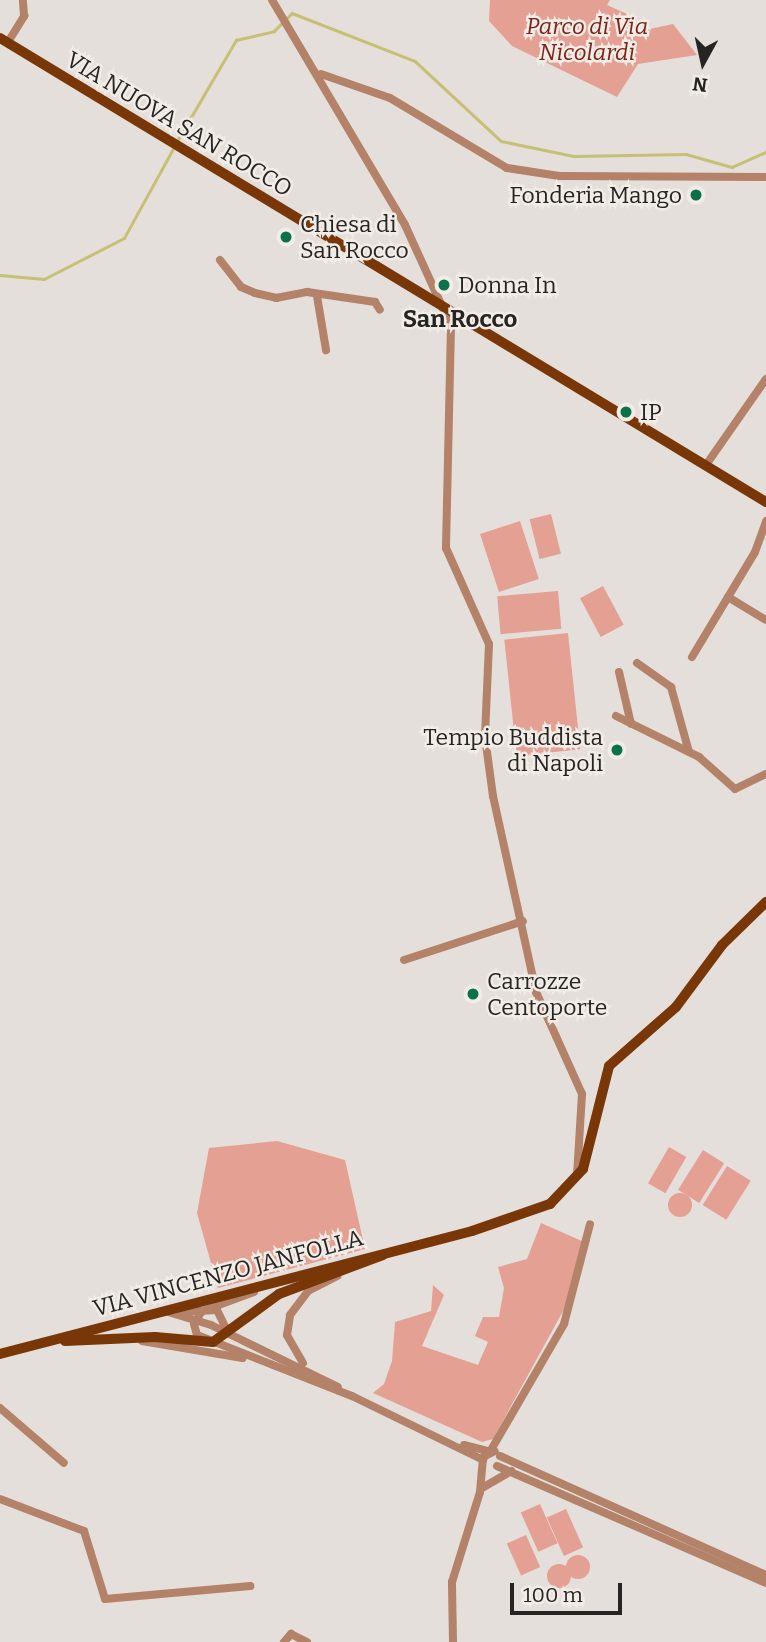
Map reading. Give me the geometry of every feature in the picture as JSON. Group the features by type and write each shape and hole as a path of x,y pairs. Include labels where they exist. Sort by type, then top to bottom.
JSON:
{"main road":[{"name":"VIA NUOVA SAN ROCCO","path":"4,40 766,502"},
{"path":"389,1251 529,1214 575,1182 590,1152 609,1066 676,1007 722,945 766,902"},
{"name":"VIA VINCENZO JANFOLLA","path":"0,1354 389,1251"},
{"name":"VIA VINCENZO JANFOLLA","path":"48,1341 107,1339 207,1342 228,1333 279,1294 342,1274 389,1251"}],"street":[{"path":"4,40 24,16 23,0"},
{"path":"272,0 321,74 447,309 452,332 446,548 489,644 485,737 536,992 582,1094 575,1182"},
{"path":"321,74 390,98 507,167 559,176 766,177"},
{"path":"220,260 241,287 255,293 375,302 380,310"},
{"path":"317,296 326,350"},
{"path":"706,465 766,379"},
{"path":"692,657 728,597 766,521"},
{"path":"728,597 766,621"},
{"path":"637,663 671,687 689,752"},
{"path":"619,672 631,724"},
{"path":"616,716 689,752 735,789 766,774"},
{"path":"404,960 523,921"},
{"path":"443,1642 449,1626 452,1582 481,1490 483,1461 495,1451 564,1324 590,1224"},
{"path":"154,1312 207,1308 306,1271"},
{"path":"307,1368 289,1345 290,1315 308,1291 342,1274"},
{"path":"207,1308 195,1319 195,1330 207,1342 352,1395 449,1440 483,1461 766,1583"},
{"path":"207,1308 225,1316 228,1333"},
{"path":"173,1312 307,1368 352,1395"},
{"path":"107,1339 266,1364"},
{"path":"0,1408 64,1463"},
{"path":"449,1440 495,1451 766,1575"},
{"path":"481,1490 496,1466 495,1451"},
{"path":"481,1490 511,1471"},
{"path":"0,1499 84,1531 98,1591 108,1600 250,1586"},
{"path":"449,1626 453,1642"},
{"path":"284,1642 289,1634 307,1642"}],"green space":[{"name":"Parco di Via Nicolardi","path":"490,0 610,0 607,5 627,14 636,32 673,24 697,55 638,64 617,97 512,46 489,21"},
{"path":"551,514 561,554 540,559 530,519"},
{"path":"520,521 539,579 499,592 480,534"},
{"path":"603,586 624,625 601,637 580,598"},
{"path":"558,591 561,629 501,634 497,596"},
{"path":"568,633 580,749 517,756 504,640"},
{"path":"277,1141 345,1160 365,1249 218,1288 197,1213 209,1148"},
{"path":"669,1147 686,1157 665,1193 648,1183"},
{"path":"703,1150 724,1163 699,1203 678,1190"},
{"path":"727,1166 751,1181 726,1220 703,1205"},
{"path":"680,1193 689,1196 692,1205 689,1214 680,1217 671,1214 668,1205 671,1196"},
{"path":"541,1223 584,1242 568,1302 493,1439 482,1442 373,1393 384,1384 392,1361 395,1322 431,1311 433,1285 444,1295 422,1346 478,1365 488,1342 475,1336 483,1317 499,1317 504,1288 498,1267 527,1259"},
{"path":"540,1504 557,1543 538,1552 521,1513"},
{"path":"566,1509 583,1547 564,1556 547,1518"},
{"path":"526,1535 540,1567 521,1576 507,1544"},
{"path":"578,1555 587,1558 590,1567 587,1576 578,1579 569,1576 566,1567 569,1558"},
{"path":"554,1564 564,1564 571,1571 571,1581 564,1588 554,1588 547,1581 547,1571"}],"waterway":[{"path":"177,141 236,40 274,31 292,13 415,61 501,141 574,156 686,154 732,167 766,152"},
{"path":"0,275 44,279 124,238 174,147"}],"place":[{"name":"Fonderia Mango","path":"696,195"},
{"name":"Chiesa di San Rocco","path":"286,237"},
{"name":"Donna In","path":"444,285"},
{"name":"IP","path":"626,412"},
{"name":"Tempio Buddista di Napoli","path":"617,750"},
{"name":"Carrozze Centoporte","path":"473,994"}],"district":[{"name":"San Rocco","path":"460,320"}]}
